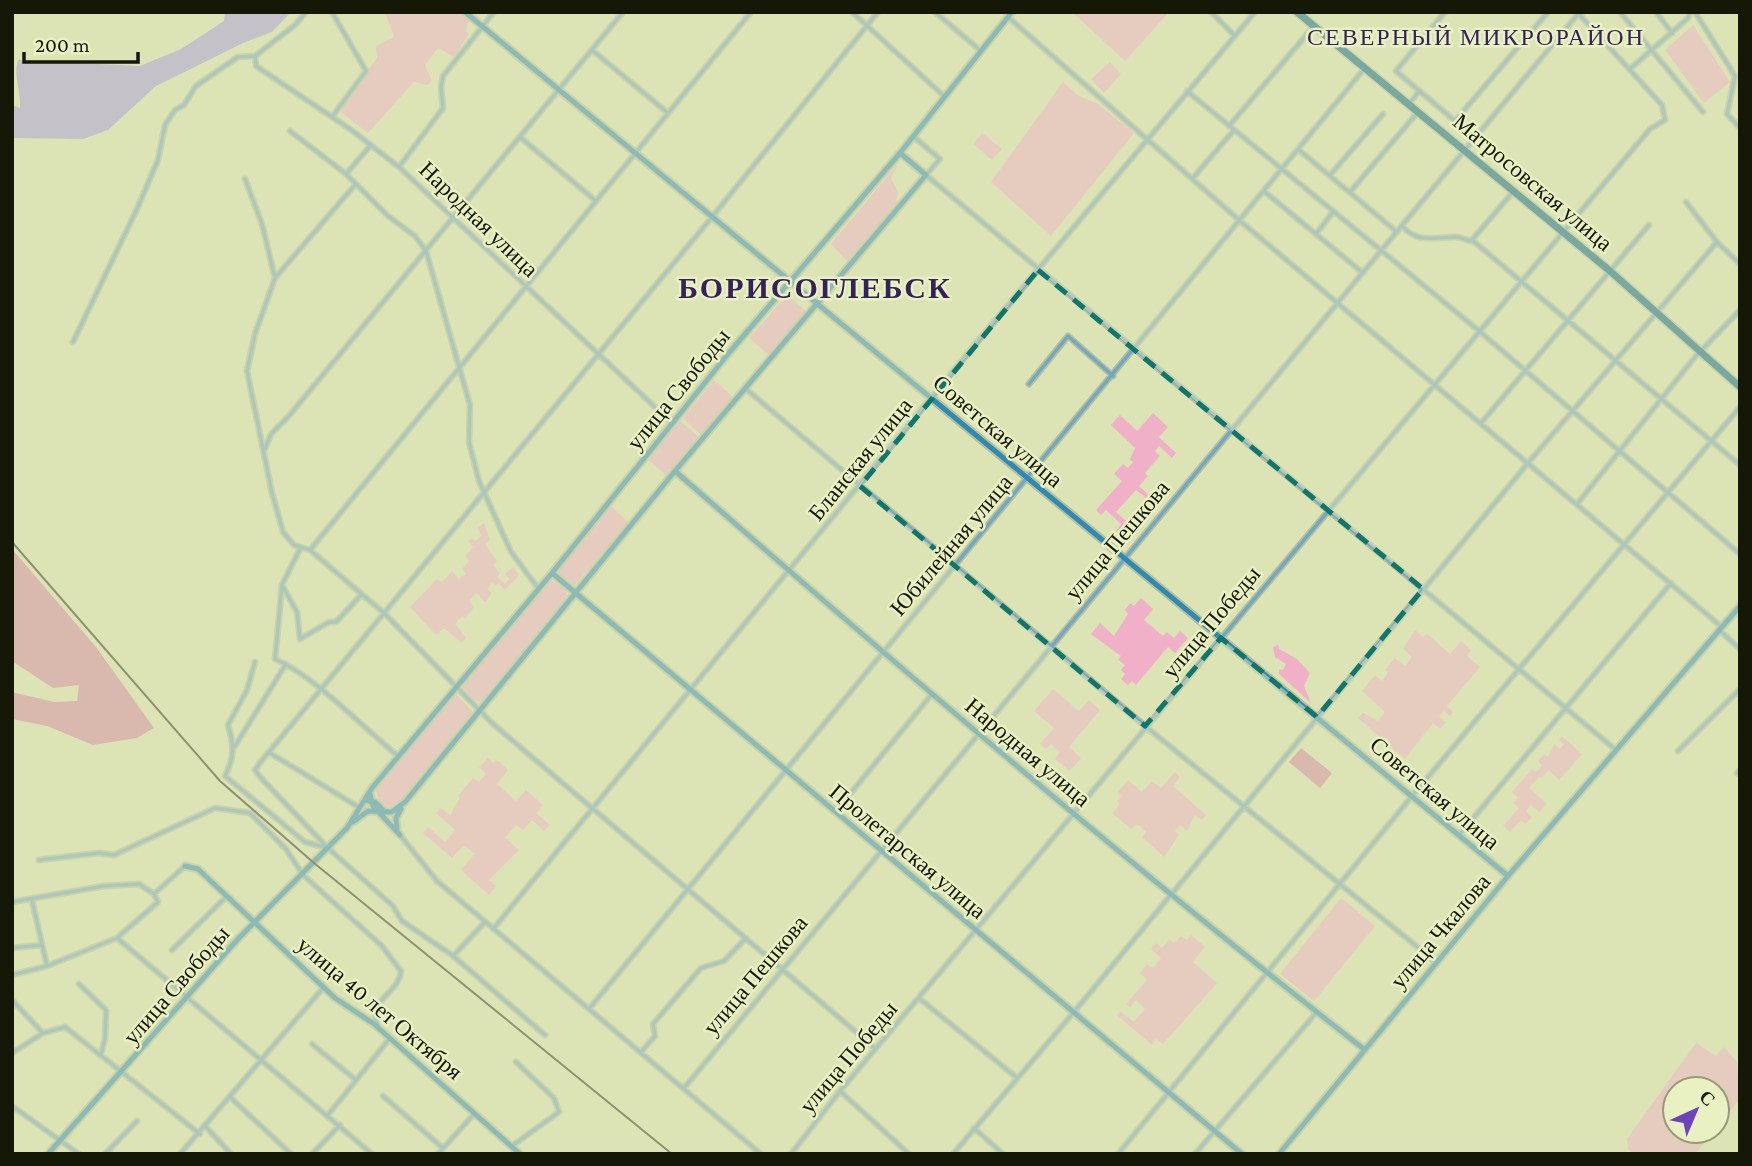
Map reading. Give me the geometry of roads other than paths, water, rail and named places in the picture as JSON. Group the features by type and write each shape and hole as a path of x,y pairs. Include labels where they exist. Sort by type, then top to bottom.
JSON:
{"highway":[{"name":"Матросовская улица","path":"1297,12 1610,271 1740,387"}],"street":[{"path":"73,342 158,160 165,125 197,86 238,57 255,56 295,25 306,12"},
{"path":"332,12 366,71 332,117"},
{"name":"Советская улица","path":"466,12 1508,876"},
{"path":"399,167 443,108 443,76 494,12"},
{"path":"265,449 271,434 288,418 623,12"},
{"path":"310,550 751,12"},
{"path":"852,12 945,97"},
{"path":"545,1035 453,956 402,921 393,906 328,848 255,770 712,217 877,12"},
{"path":"935,12 981,51"},
{"path":"1211,12 1235,36"},
{"name":"Бланская улица","path":"493,929 590,807 790,572 1038,270 1255,12"},
{"path":"1445,12 1396,71 1455,121 1548,12"},
{"path":"1620,12 1703,112"},
{"path":"1656,12 1672,33"},
{"path":"1577,13 1631,68 1692,12 1735,76 1727,114 1740,128"},
{"name":"улица Пешкова","path":"684,1088 1577,13"},
{"path":"1010,15 1192,180 1625,543 1740,649"},
{"name":"улица Свободы","path":"48,1154 256,922 328,848 364,804 372,788 550,576 671,422 900,153 1010,15"},
{"path":"1229,126 1314,26"},
{"path":"592,50 668,113"},
{"name":"Народная улица","path":"255,56 256,66 332,117 399,167 671,422"},
{"name":"улица Победы","path":"791,1154 839,1091 920,999 1145,726 1520,280 1650,129 1665,120 1662,105 1631,68"},
{"name":"Юбилейная улица","path":"589,1009 784,769 956,567 1364,69"},
{"path":"1187,91 1478,330 1740,554"},
{"path":"1408,105 1419,91"},
{"path":"1350,192 1418,112"},
{"path":"1330,175 1383,114"},
{"path":"1192,180 1234,130"},
{"path":"290,131 345,174 354,186 415,236 426,251 436,278 457,368 470,405 469,442 479,481 512,552 538,588"},
{"path":"397,828 396,818 405,802 479,710 675,471 940,159 914,136"},
{"path":"520,137 596,201"},
{"path":"345,174 371,145"},
{"path":"1299,150 1397,232"},
{"path":"900,153 1616,750"},
{"path":"245,179 262,224 275,278"},
{"path":"354,186 275,278 255,334 247,370 272,494 283,532 300,549 310,550 384,613 479,710 590,807 876,1049"},
{"path":"1264,191 1363,273"},
{"path":"1472,240 1514,191"},
{"path":"1686,202 1717,242 1740,264"},
{"path":"1316,234 1333,212"},
{"path":"1481,423 1649,225"},
{"path":"1402,226 1410,235 1434,241 1457,237 1472,240 1740,465"},
{"path":"953,1154 1074,1012 1528,463 1717,242"},
{"path":"1577,504 1740,310"},
{"path":"1029,384 1068,336 1113,376"},
{"path":"746,389 1145,726 1436,963"},
{"path":"1118,1154 1412,796 1740,407"},
{"name":"Народная улица","path":"675,471 1074,814 1365,1051"},
{"path":"300,549 282,584 275,659 286,664 320,690 398,756"},
{"path":"528,574 536,578 550,576"},
{"name":"Пролетарская улица","path":"550,576 575,593 1242,1154"},
{"path":"1459,835 1568,710 1671,583"},
{"path":"282,584 297,612 300,639 329,622 336,622 361,594"},
{"name":"улица Чкалова","path":"1279,1154 1508,876 1740,606"},
{"path":"255,662 247,690 228,725 234,747 232,764 225,776 305,842 328,848"},
{"path":"234,747 286,664"},
{"path":"1678,751 1740,689"},
{"path":"835,812 932,694"},
{"path":"270,753 377,810 396,810 405,802"},
{"path":"364,804 386,812 400,835"},
{"path":"39,860 99,853 114,855 215,808 250,813 286,849 303,875 364,929 401,971 398,983 375,1008 373,1016 382,1031"},
{"path":"377,810 437,881 761,1154"},
{"name":"улица Свободы","path":"333,842 363,813 377,810"},
{"path":"154,894 185,866"},
{"name":"улица 40 лет Октября","path":"185,866 198,869 323,988 382,1031 520,1154"},
{"path":"12,902 32,901 104,886 139,884 154,894 158,902 117,938 47,966 12,975"},
{"path":"172,950 227,896"},
{"path":"32,901 47,966"},
{"path":"453,956 485,922"},
{"path":"117,938 372,1154"},
{"path":"641,1052 655,1036 653,1024 701,968 724,961 747,938"},
{"path":"12,948 42,945"},
{"path":"79,984 106,1010 105,1039 100,1054"},
{"path":"180,1154 323,988"},
{"path":"920,999 1016,1077"},
{"path":"12,1000 43,1033"},
{"path":"1195,1154 1317,1013"},
{"path":"364,1018 373,1016"},
{"path":"12,1053 43,1033 65,1027 200,1133"},
{"path":"328,1115 390,1038"},
{"path":"312,1044 356,1080"},
{"path":"512,1146 559,1112 554,1098 516,1062"},
{"path":"839,1091 909,1154"},
{"path":"383,1096 443,1148"},
{"path":"231,1098 291,1154"},
{"path":"12,1106 79,1154"},
{"path":"438,1154 475,1112"},
{"path":"105,1154 137,1121"},
{"path":"312,1154 340,1125"},
{"path":"206,1127 231,1154"},
{"path":"974,1128 1003,1154"}],"railway":[{"path":"12,542 220,781 314,863 672,1154"}],"district":[{"name":"СЕВЕРНЫЙ МИКРОРАЙОН","path":"1476,36"},
{"name":"БОРИСОГЛЕБСК","path":"815,287"}]}
